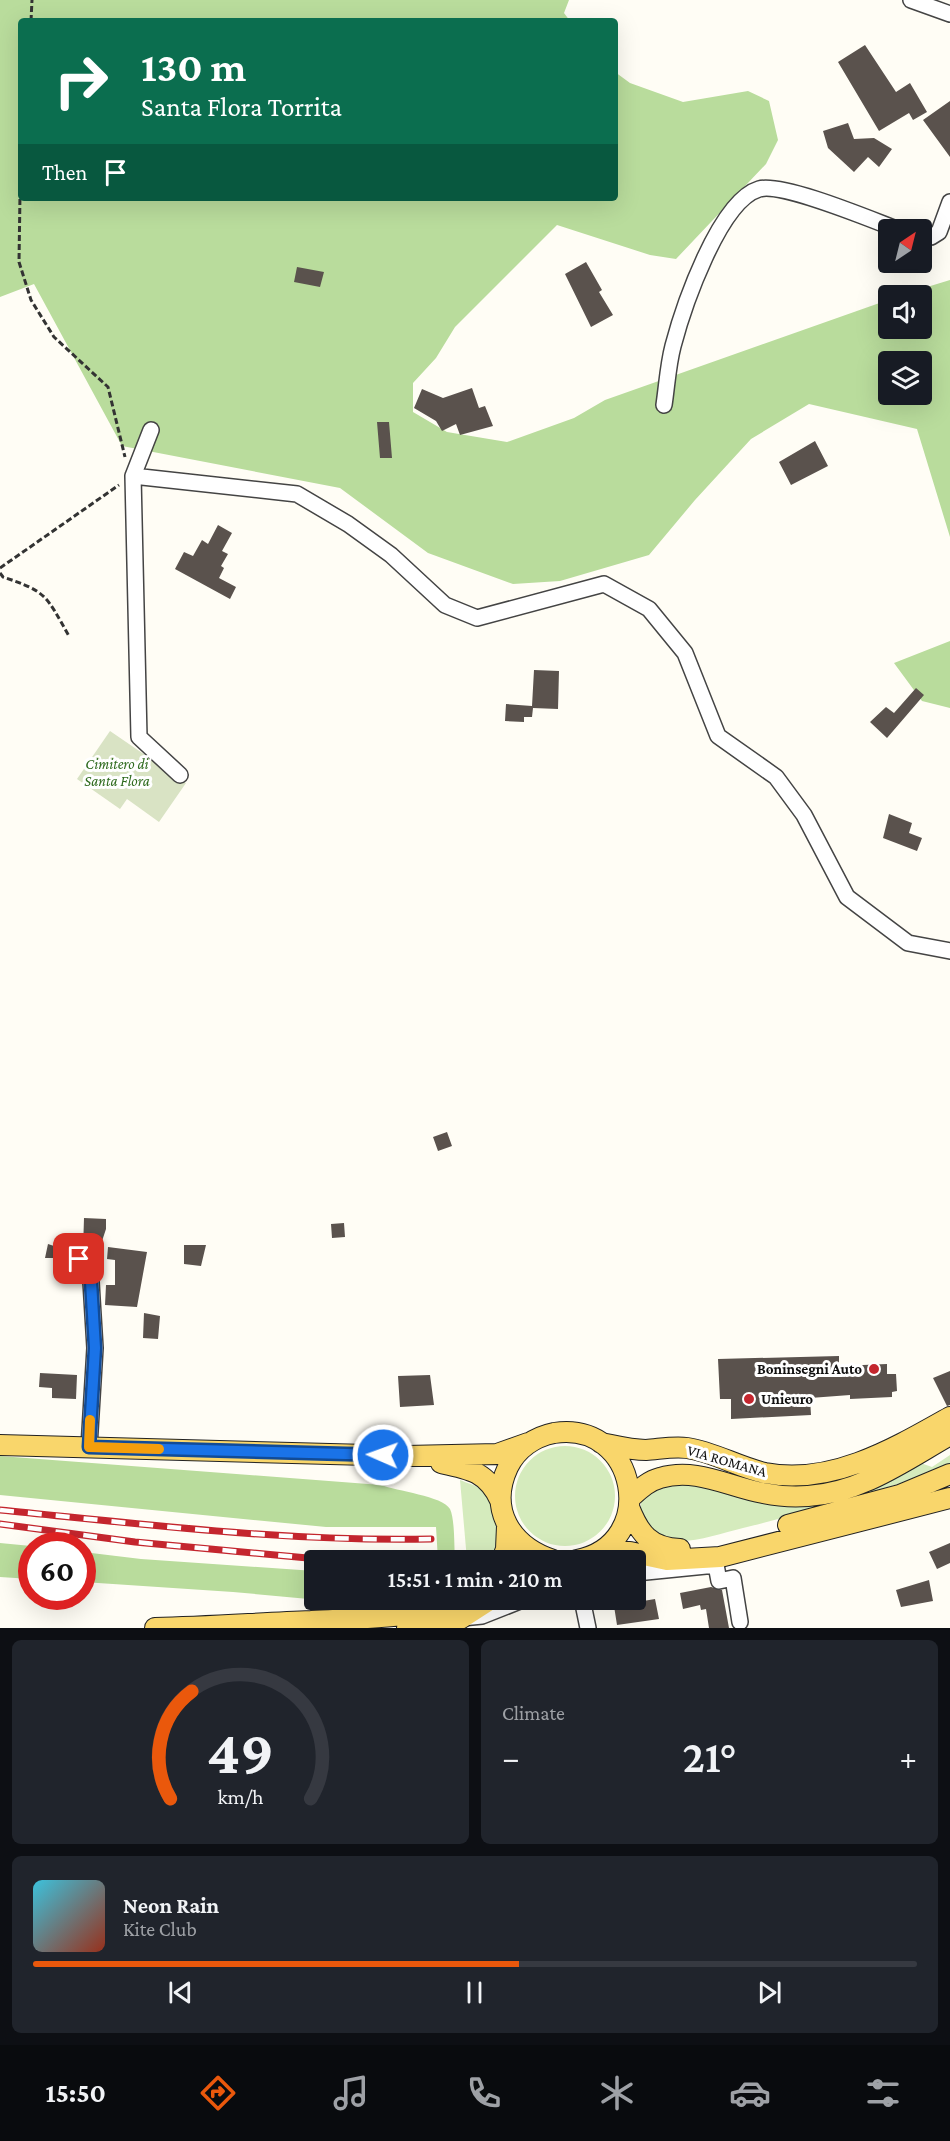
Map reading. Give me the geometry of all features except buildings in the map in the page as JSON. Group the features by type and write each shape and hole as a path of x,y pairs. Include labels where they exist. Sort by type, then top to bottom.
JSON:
{"main road":[{"name":"VIA ROMANA","path":"406,1456 497,1454 545,1435 565,1432 584,1434 601,1443 630,1449 686,1448 715,1455 742,1467 768,1473 789,1474 831,1470 852,1464 924,1432 950,1417"},
{"name":"VIA ROMANA","path":"630,1503 652,1481 677,1475 707,1477 762,1493 810,1496 841,1491 861,1484 950,1435"},
{"path":"500,1500 507,1468 512,1459 528,1443"},
{"path":"601,1443 614,1453 623,1467 637,1528 647,1538 672,1549 692,1549 898,1503 950,1498"},
{"path":"0,1445 406,1456 459,1466 480,1474 493,1484 507,1526 506,1550"},
{"path":"898,1503 950,1474"},
{"path":"646,1555 667,1560 720,1557 950,1485"},
{"path":"601,1550 613,1540 624,1525 630,1503"},
{"path":"507,1526 519,1542 530,1550"},
{"path":"155,1628 372,1617 426,1610"},
{"path":"408,1628 459,1618 472,1610"}],"street":[{"path":"911,0 950,14"},
{"path":"664,405 672,347 688,297 719,229 739,201 759,189 784,190 878,223"},
{"path":"932,236 939,232 950,202"},
{"path":"151,429 133,476 139,737 180,775"},
{"path":"133,476 297,494 348,524 391,555 445,605 477,618 604,584 649,609 685,653 718,736 776,777 804,815 847,897 908,943 950,951"},
{"path":"79,1259 91,1282 95,1348 89,1447"},
{"path":"917,1454 924,1432"},
{"path":"646,1572 716,1565 825,1536 898,1503"},
{"path":"716,1565 719,1581 733,1578 739,1626"},
{"path":"459,1618 482,1616 497,1610"},
{"path":"584,1610 588,1628"}],"path":[{"path":"31,18 32,0"},
{"path":"0,568 133,476 125,459 108,387 54,338 31,300 19,262 20,201"},
{"path":"0,573 3,577 33,587 46,596 69,636"}],"green space":[{"path":"0,0 569,0 564,13 568,18 18,18 18,201 618,201 618,74 630,83 683,102 748,91 769,101 778,140 766,164 676,259 650,255 557,225 455,327 436,358 413,383 413,412 447,432 507,442 574,418 605,400 878,304 878,339 932,339 932,286 950,280 950,537 917,429 809,404 751,439 649,555 560,581 513,584 428,553 340,488 122,446 34,284 0,297"},
{"path":"950,641 950,708 922,701 894,663"},
{"name":"Cimitero di Santa Flora","path":"110,731 186,783 159,822 127,799 120,809 77,779"},
{"path":"565,1446 593,1454 607,1468 615,1496 607,1524 593,1538 565,1546 537,1538 523,1524 515,1496 523,1468 537,1454"},
{"path":"950,1455 950,1468 821,1507 701,1539 676,1541 659,1536 647,1525 641,1510 644,1494 677,1482 784,1501 912,1460 932,1467"},
{"path":"0,1456 381,1485 429,1497 446,1504 453,1520 455,1550 437,1550 436,1527 326,1527 0,1495"},
{"path":"460,1480 474,1485 487,1496 494,1514 497,1535 495,1550 466,1550"},
{"path":"0,1543 18,1545 18,1578 0,1577"},
{"path":"96,1554 141,1559 304,1570 304,1599 96,1583"}],"railway":[{"path":"0,1510 269,1535 431,1539"},
{"path":"0,1524 135,1542 304,1558"}],"slow traffic":[{"path":"90,1420 89,1447 159,1449"}],"place":[{"name":"Boninsegni Auto","path":"874,1369"},
{"name":"Unieuro","path":"749,1399"}],"route":[{"path":"79,1259 91,1282 95,1348 89,1447 383,1455"}]}
